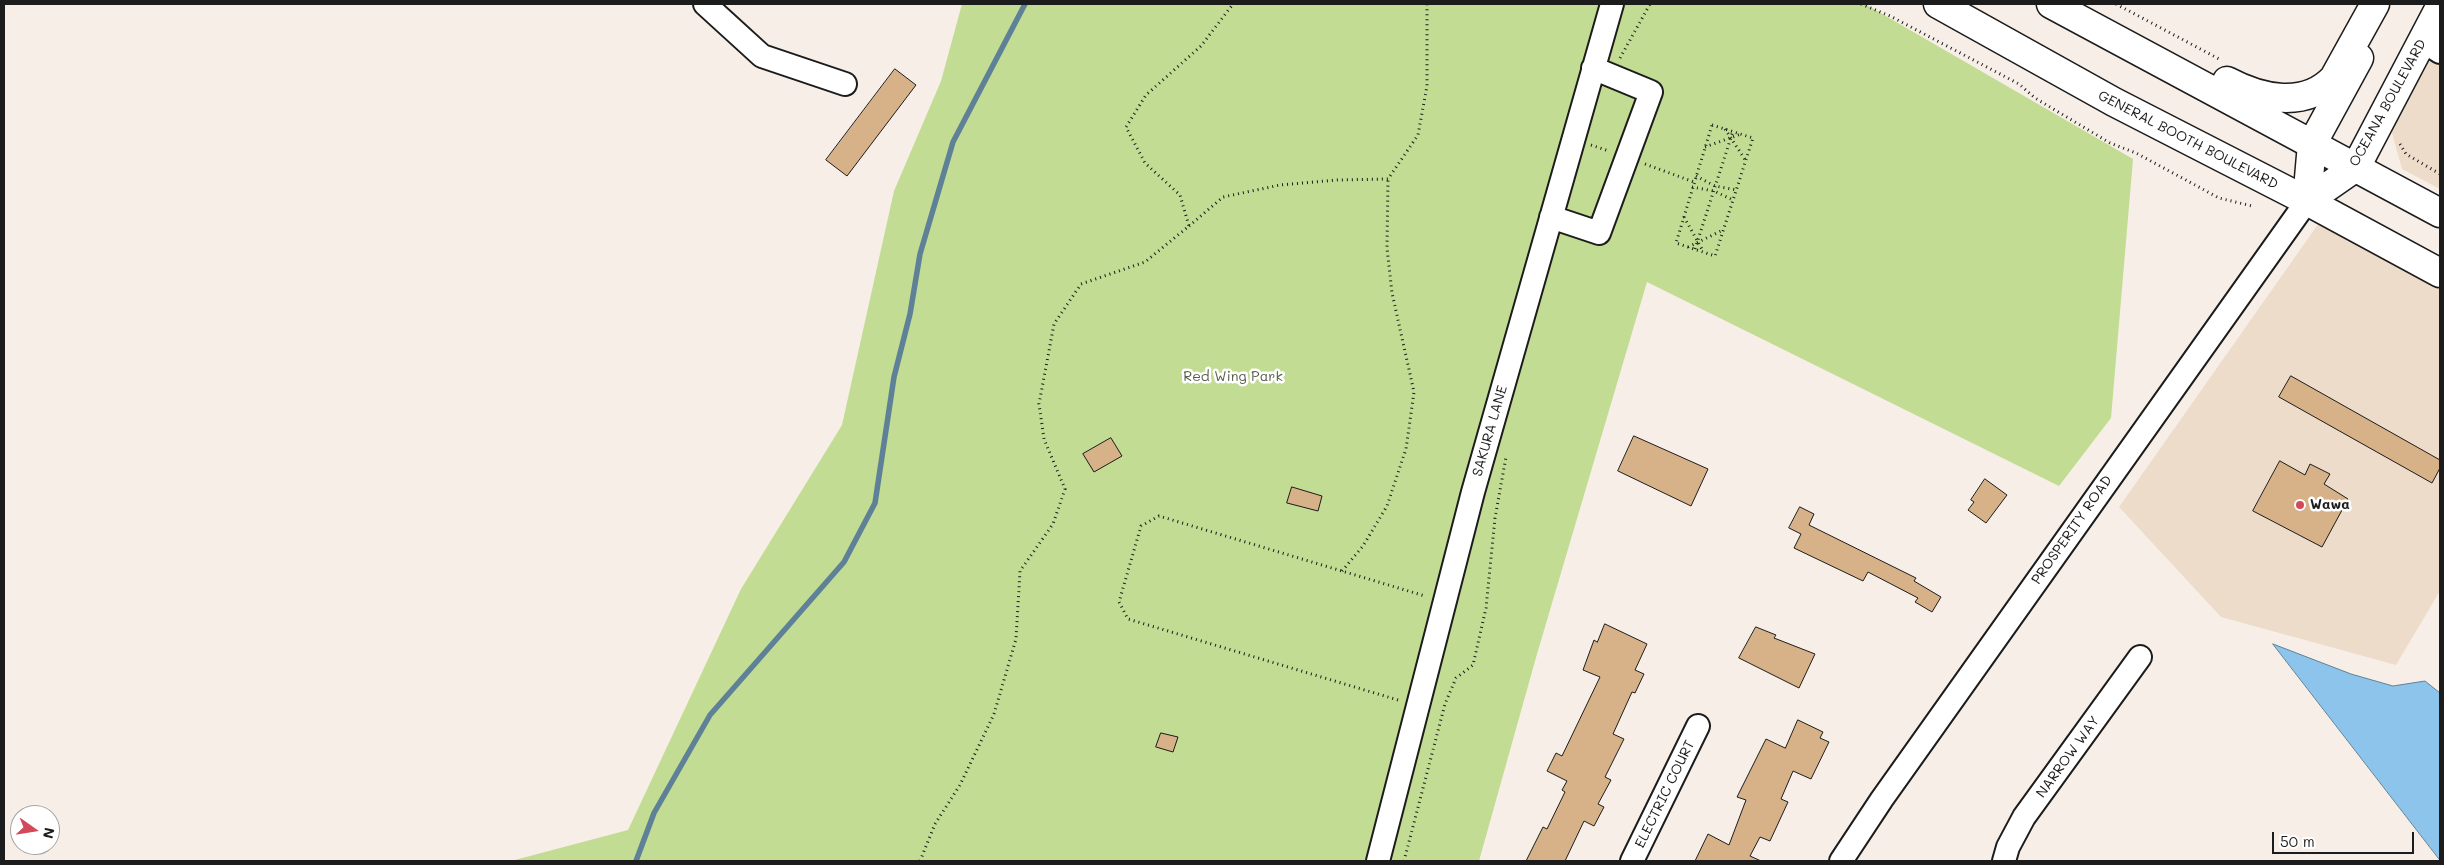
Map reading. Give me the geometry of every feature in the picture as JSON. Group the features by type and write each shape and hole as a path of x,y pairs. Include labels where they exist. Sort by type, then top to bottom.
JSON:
{"main road":[{"name":"GENERAL BOOTH BOULEVARD","path":"1938,4 2114,102 2440,273"},
{"path":"2052,4 2140,35 2250,91 2265,96 2292,99 2316,92 2334,78 2375,4"},
{"path":"2052,4 2440,212"},
{"path":"2307,202 2312,144 2388,4"},
{"name":"OCEANA BOULEVARD","path":"2307,202 2356,167 2431,46 2440,7"}],"street":[{"path":"705,4 762,56 845,84"},
{"name":"SAKURA LANE","path":"1378,861 1473,492 1551,217 1602,72 1612,4"},
{"path":"1551,217 1599,233 1651,92 1602,72"},
{"name":"PROSPERITY ROAD","path":"1841,861 1882,799 2307,202"},
{"name":"NARROW WAY","path":"2004,861 2008,846 2024,817 2140,658"},
{"name":"ELECTRIC COURT","path":"1632,861 1698,726"}],"path":[{"path":"1189,226 1180,195 1145,164 1126,127 1146,95 1201,46 1233,4"},
{"path":"1342,571 1363,546 1387,506 1406,449 1414,392 1392,293 1386,248 1388,179 1418,135 1427,86 1427,4"},
{"path":"1602,72 1650,4"},
{"path":"1861,4 1890,16 2019,84 2035,98 2110,143 2136,153 2219,198 2252,206"},
{"path":"2116,4 2224,62"},
{"path":"1712,125 1725,129 1752,138 1715,256 1676,243 1712,125"},
{"path":"1725,129 1746,161"},
{"path":"1695,249 1732,132"},
{"path":"1705,147 1741,134"},
{"path":"2400,144 2406,154 2440,174"},
{"path":"1696,176 1733,200"},
{"path":"920,861 935,824 960,784 994,714 1016,639 1020,571 1053,524 1065,489 1044,439 1039,404 1054,324 1081,284 1145,262 1223,198 1280,185 1337,180 1388,179"},
{"path":"1692,187 1737,190"},
{"path":"1684,217 1703,252"},
{"path":"1687,247 1724,230"},
{"path":"1404,861 1445,704 1456,678 1473,664 1486,608 1495,518 1506,455"},
{"path":"1418,706 1128,619 1119,602 1141,526 1159,516 1445,602"}],"shaded area":[{"path":"2440,31 2440,189 2402,169 2390,126"},
{"path":"2321,220 2440,285 2440,591 2396,665 2221,617 2119,507"}],"green space":[{"name":"Red Wing Park","path":"962,4 1865,4 2133,159 2111,418 2059,486 1647,282 1537,654 1479,861 511,861 628,830 741,589 842,425 894,191 941,81"}],"water":[{"path":"2273,644 2351,674 2393,686 2425,681 2440,693 2440,860"}],"building":[{"path":"895,69 916,85 847,176 826,160"},
{"path":"2291,376 2440,460 2440,468 2432,483 2279,397"},
{"path":"1634,436 1708,469 1691,506 1618,471"},
{"path":"1111,438 1122,456 1094,472 1083,454"},
{"name":"Wawa","path":"2280,461 2305,475 2310,464 2330,474 2324,484 2348,499 2322,547 2253,511"},
{"path":"1985,479 2007,495 1986,523 1968,510 1974,502 1971,500"},
{"path":"1292,487 1322,496 1318,511 1287,503"},
{"path":"1800,507 1814,514 1809,525 1916,578 1914,581 1941,597 1932,612 1915,602 1918,598 1868,572 1863,581 1794,548 1801,534 1789,528"},
{"path":"1605,624 1647,644 1635,670 1644,674 1635,693 1632,692 1613,734 1624,739 1605,777 1611,780 1598,804 1604,807 1594,826 1584,821 1565,861 1526,861 1543,827 1547,829 1565,792 1562,790 1567,781 1547,771 1556,753 1562,756 1600,677 1583,670 1594,640 1597,642"},
{"path":"1756,627 1776,635 1774,638 1815,654 1799,688 1739,658"},
{"path":"1798,720 1823,732 1820,738 1829,742 1811,779 1793,771 1781,799 1788,802 1770,841 1760,837 1750,856 1761,861 1695,861 1708,834 1729,845 1746,800 1737,797 1766,739 1785,748"},
{"path":"1161,733 1178,737 1173,752 1156,747"}],"waterway":[{"path":"636,861 654,813 710,715 844,562 875,503 894,377 910,314 920,254 953,142 1025,4"}],"place":[{"name":"Wawa","path":"2300,505"}]}
